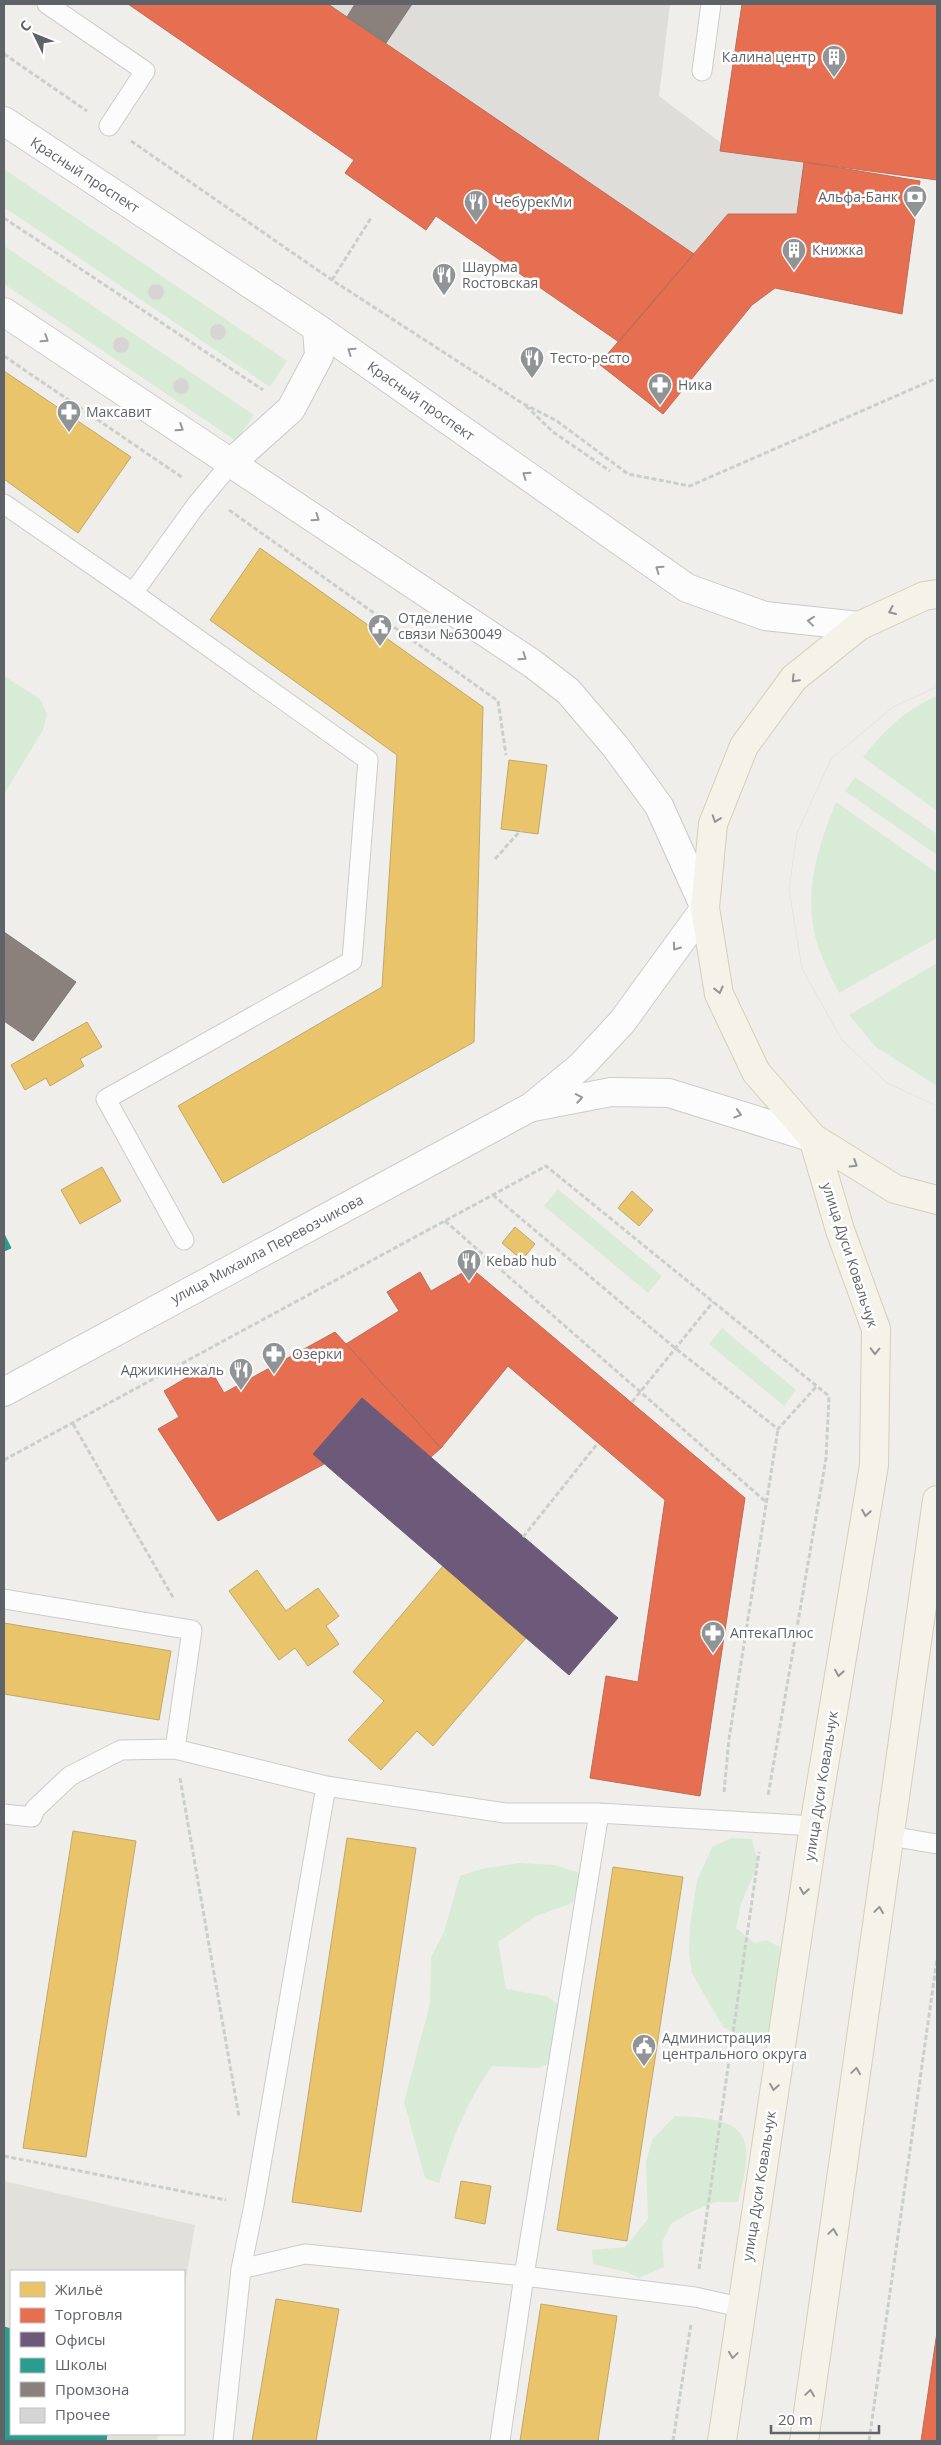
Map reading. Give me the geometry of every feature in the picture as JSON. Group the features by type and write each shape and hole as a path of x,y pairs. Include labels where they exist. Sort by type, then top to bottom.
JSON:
{"main road":[{"name":"Красный проспект","path":"4,121 317,328 687,588 765,616 859,626"},
{"path":"4,312 533,664 568,691 615,746 659,806 705,908"},
{"path":"232,462 291,409 319,356 317,328"},
{"path":"813,1138 756,1072 719,994 705,908 713,824 744,746 794,678 859,626 933,591"},
{"path":"531,1107 581,1066 622,1022 705,908"},
{"path":"531,1107 611,1092 669,1093 813,1138 895,1189 937,1200"},
{"name":"улица Михаила Перевозчикова","path":"4,1392 531,1107"},
{"name":"улица Дуси Ковальчук","path":"722,2441 740,2307 814,1826 874,1465 876,1329 840,1230 813,1138"},
{"path":"804,2441 937,1500"}],"lane":[{"path":"47,4 145,71 109,126"},
{"path":"702,71 711,4"},
{"path":"133,593 232,462"},
{"path":"4,504 368,760 352,961 106,1099 184,1240"},
{"path":"4,1599 192,1630 175,1749"},
{"path":"4,1814 32,1817 36,1809 70,1776 121,1750 175,1749 326,1786 505,1813 600,1813 814,1826"},
{"path":"223,2441 241,2269 254,2205 326,1786"},
{"path":"500,2441 524,2276 600,1813"},
{"path":"890,1836 937,1844"},
{"path":"241,2269 305,2254 524,2276 695,2297 740,2307"}],"path":[{"path":"4,54 332,280 522,403 558,420 628,474 690,486 937,378"},
{"path":"4,218 291,409"},
{"path":"332,280 371,218"},
{"path":"4,356 206,494 498,701 506,755"},
{"path":"522,403 554,432 610,472"},
{"path":"495,859 520,830"},
{"path":"4,1460 546,1166 829,1396 826,1459 763,1822 673,2441"},
{"path":"492,1195 674,1348 778,1429"},
{"path":"444,1221 765,1501"},
{"path":"632,1402 713,1302"},
{"path":"726,1784 728,1739 778,1429 816,1386"},
{"path":"73,1424 192,1630"},
{"path":"523,1537 598,1443"},
{"path":"175,1749 239,2118"},
{"path":"869,2441 937,1960"},
{"path":"4,2156 254,2205"}],"shaded area":[{"path":"227,4 670,4 659,96 732,151 872,176 699,320"},
{"path":"4,2181 195,2225 185,2285 185,2270 10,2270 10,2435 159,2435 157,2441 4,2441"}],"green space":[{"path":"4,169 287,361 270,387 4,207"},
{"path":"4,246 254,415 236,441 4,284"},
{"path":"4,676 40,699 47,714 43,730 4,794"},
{"path":"937,696 937,811 863,757 896,722 914,708"},
{"path":"855,777 937,834 937,855 845,791"},
{"path":"836,802 937,873 937,938 839,993 817,943 811,909 811,893 816,862"},
{"path":"937,963 937,1086 876,1047 849,1015"},
{"path":"558,1189 662,1276 648,1293 544,1206"},
{"path":"722,1328 796,1390 784,1406 709,1344"},
{"path":"732,1838 752,1839 758,1864 741,1904 736,1928 755,1943 766,1940 780,1947 775,2016 766,2039 747,2039 723,2027 692,1973 689,1952 690,1926 697,1881 712,1847"},
{"path":"519,1863 554,1865 580,1873 573,1903 536,1916 498,1942 506,1989 546,1996 559,2005 562,2058 538,2068 492,2066 467,2107 439,2183 425,2178 404,2102 430,2004 431,1957 444,1932 460,1876 481,1869"},
{"path":"675,2116 718,2121 732,2126 741,2134 745,2144 746,2159 744,2178 738,2202 715,2202 691,2212 671,2224 662,2242 664,2267 639,2278 627,2272 593,2264 592,2250 625,2247 648,2219 646,2162 652,2140"}],"building: Жильё":[{"path":"4,371 131,457 78,533 4,479"},
{"path":"260,548 483,707 474,1042 223,1183 178,1106 382,987 397,755 210,620"},
{"path":"509,760 547,765 538,834 501,829"},
{"path":"87,1022 102,1047 80,1059 84,1066 50,1086 46,1078 25,1090 11,1065"},
{"path":"102,1167 121,1201 80,1224 61,1190"},
{"path":"632,1191 653,1210 639,1226 618,1208"},
{"path":"515,1227 535,1244 522,1260 502,1243"},
{"path":"443,1566 526,1638 433,1746 417,1731 381,1770 348,1740 384,1701 353,1672"},
{"path":"257,1570 286,1611 318,1588 339,1616 326,1626 339,1644 308,1666 295,1648 279,1660 229,1591"},
{"path":"4,1623 171,1651 159,1720 4,1694"},
{"path":"73,1831 136,1841 86,2157 23,2148"},
{"path":"347,1838 416,1848 361,2212 292,2202"},
{"path":"613,1867 683,1877 627,2241 557,2230"},
{"path":"461,2181 491,2186 485,2224 455,2218"},
{"path":"276,2299 339,2309 316,2441 252,2441"},
{"path":"541,2304 617,2316 598,2441 520,2441"}],"building: Торговля":[{"path":"128,4 328,4 694,254 619,342 436,216 426,230 345,173 354,160"},
{"name":"Калина центр","path":"742,4 937,4 937,180 720,151"},
{"name":"Книжка","path":"804,162 920,181 902,314 775,288 752,305 663,414 599,364 728,214 797,214"},
{"path":"471,1268 745,1498 700,1796 590,1778 606,1676 638,1682 665,1500 508,1366 441,1448 346,1344 399,1311 387,1292 420,1272 431,1291"},
{"path":"335,1332 441,1448 431,1457 362,1398 313,1454 324,1464 218,1521 158,1429 179,1417 164,1391 208,1365 224,1393"},
{"path":"937,2332 937,2441 921,2441"}],"building: Офисы":[{"path":"362,1398 618,1618 569,1675 313,1454"}],"building: Школы":[{"path":"4,1234 11,1248 4,1251"},
{"path":"4,2327 10,2329 10,2435 107,2435 106,2441 4,2440"}],"building: Промзона":[{"path":"355,4 412,4 386,43 347,17"},
{"path":"4,932 76,982 33,1041 4,1021"}],"building: Прочее":[{"path":"156,284 162,286 164,292 162,298 156,300 150,298 148,292 150,286"},
{"path":"215,324 221,324 226,329 224,338 215,340 210,335 210,329"},
{"path":"121,337 127,339 129,345 127,351 121,353 115,351 113,345 115,339"},
{"path":"178,378 184,378 189,383 187,392 178,394 173,389 173,383"}],"tram line":[{"path":"937,687 893,707 831,759 797,833 789,889 802,969 842,1040 887,1083 937,1106"}],"place":[{"name":"Калина центр","path":"834,78"},
{"name":"Альфа-Банк","path":"915,218"},
{"name":"ЧебурекМи","path":"476,223"},
{"name":"Книжка","path":"794,271"},
{"name":"Шаурма Rостовская","path":"444,296"},
{"name":"Тесто-ресто","path":"532,379"},
{"name":"Ника","path":"660,406"},
{"name":"Максавит","path":"69,433"},
{"name":"Отделение связи №630049","path":"380,647"},
{"name":"Kebab hub","path":"469,1282"},
{"name":"Озерки","path":"274,1375"},
{"name":"Аджикинежаль","path":"241,1391"},
{"name":"АптекаПлюс","path":"713,1654"},
{"name":"Администрация центрального округа","path":"644,2067"}]}
